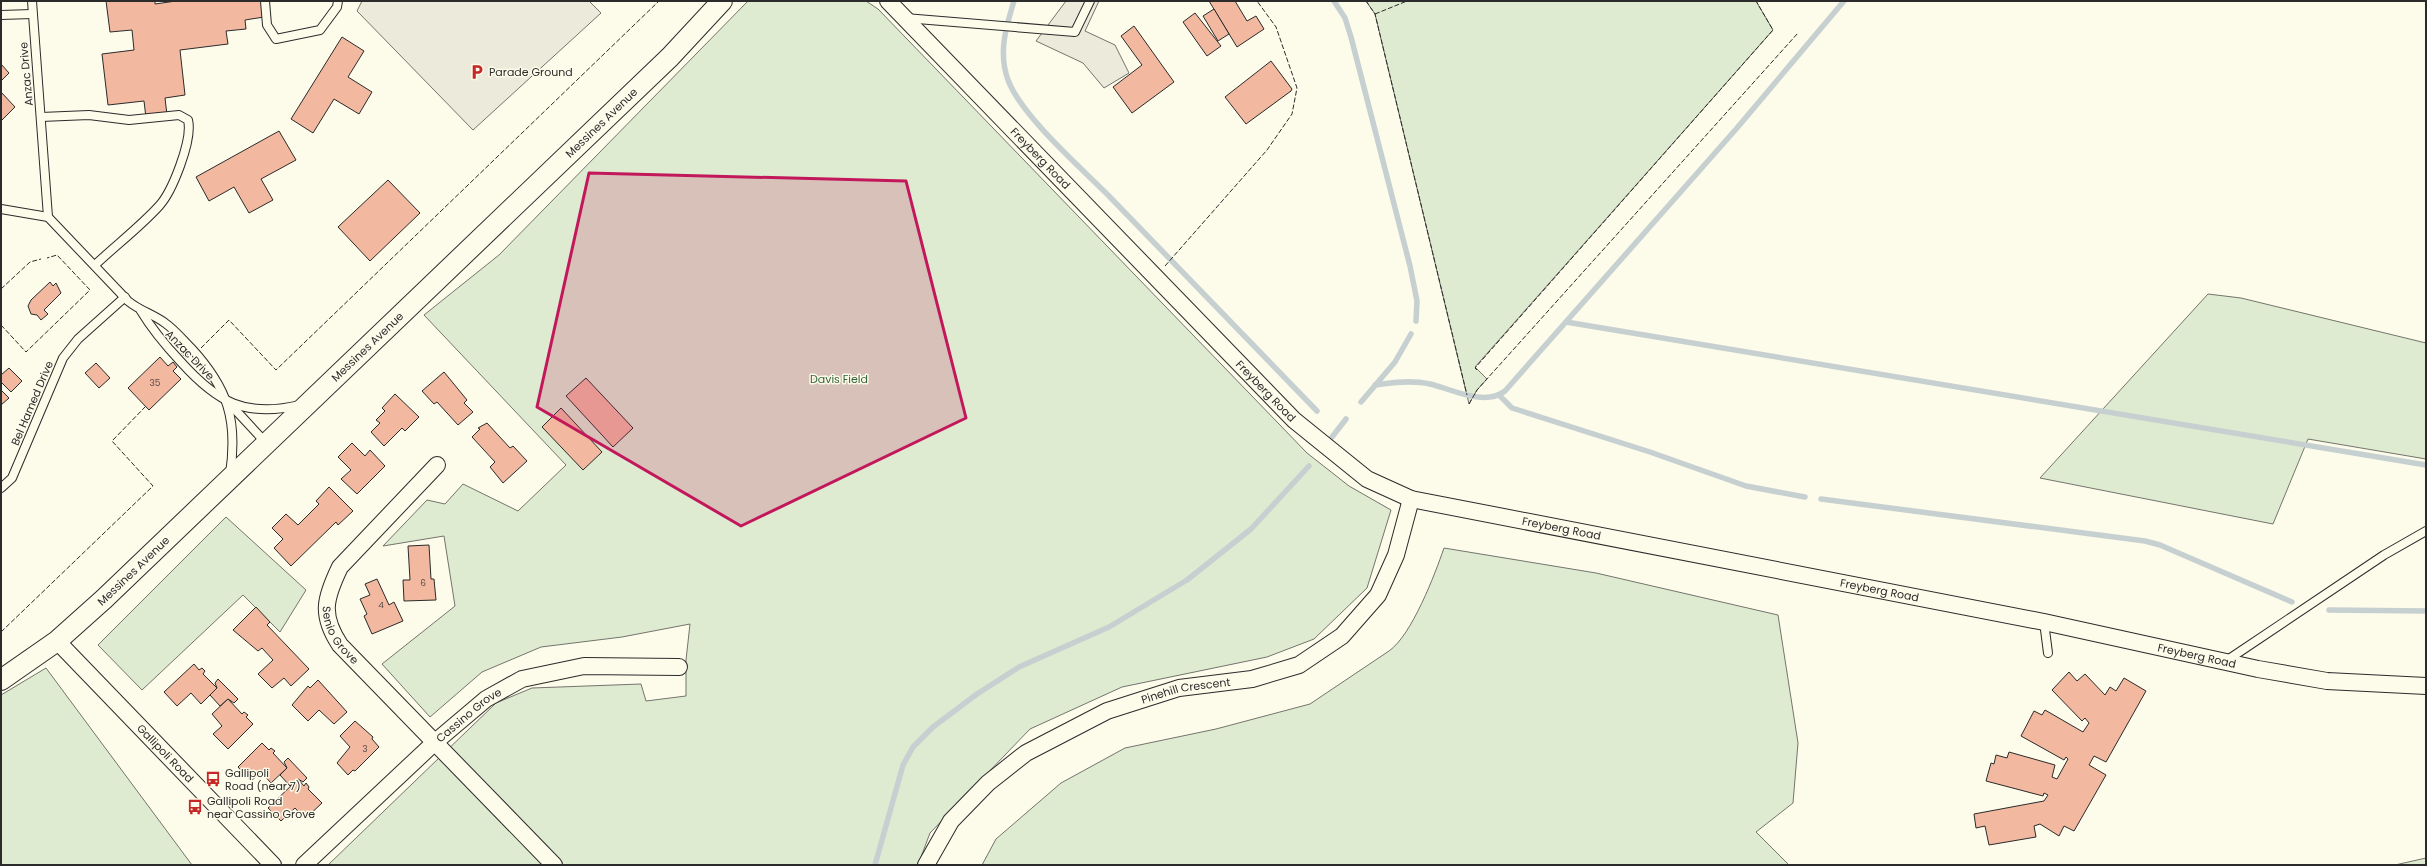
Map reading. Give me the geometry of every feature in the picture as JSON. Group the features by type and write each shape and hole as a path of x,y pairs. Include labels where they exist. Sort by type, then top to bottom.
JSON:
{"street":[{"name":"Messines Avenue","path":"1,680 57,641 104,599 670,57 722,1"},
{"name":"Freyberg Road","path":"888,1 1294,420 1367,479 1411,499 2044,622 2327,681 2426,686"},
{"name":"Senio Grove","path":"437,465 340,566 330,588 326,610 330,630 340,646 554,865"},
{"name":"Pinehill Crescent","path":"926,865 950,821 988,783 1026,753 1107,711 1179,688 1252,679 1299,665 1342,636 1378,595 1396,555 1411,499"},
{"name":"Gallipoli Road","path":"57,641 273,865"},
{"name":"Cassino Grove","path":"304,865 434,743 486,699 522,679 584,666 680,667"}],"lane":[{"name":"Anzac Drive","path":"32,1 48,217 141,312 155,334 195,378 206,389 227,401"},
{"path":"265,1 267,25 276,39 320,30 337,7 338,1"},
{"path":"904,18 1075,32 1090,1"},
{"path":"1,15 32,14"},
{"path":"41,117 89,115 129,120 184,116 189,125 185,154 161,204 95,265"},
{"path":"1,209 48,217"},
{"name":"Bel Hamed Drive","path":"1,488 12,478 63,358 78,339 125,297"},
{"name":"Anzac Drive","path":"141,312 157,318 172,328 214,375 227,401"},
{"path":"227,401 261,410 278,410 306,404"},
{"path":"227,401 266,443"},
{"path":"227,401 232,442 229,478"},
{"path":"2226,661 2384,555 2426,532"},
{"path":"2044,622 2048,653"}],"highlighted area":[{"path":"589,173 906,181 966,418 741,526 537,407"}],"green space":[{"name":"Davis Field","path":"748,1 866,1 878,9 1307,453 1349,486 1391,510 1367,588 1314,639 1267,657 1122,687 1030,729 930,833 918,865 328,865 496,703 532,688 641,684 646,701 686,696 686,660 690,624 622,637 541,647 482,672 430,717 382,664 455,606 444,536 383,546 427,500 445,504 463,484 518,511 566,465 424,315 499,255"},
{"path":"1366,1 1756,1 1773,30 1475,367 1487,379 1477,390 1469,404 1375,14"},
{"path":"2208,294 2241,298 2426,343 2426,459 2308,439 2273,524 2040,478"},
{"path":"226,517 306,590 280,632 243,595 142,690 98,645"},
{"path":"1444,548 1596,573 1778,615 1798,743 1793,803 1756,832 1789,865 982,865 996,839 1061,783 1125,748 1216,729 1310,704 1389,651 1398,643 1414,618 1429,588"},
{"path":"46,668 192,865 1,865 1,695"},
{"path":"2426,858 2426,865 2395,865"}],"shaded area":[{"name":"Parade Ground","path":"362,1 589,1 601,13 473,130 357,11"},
{"path":"1066,1 1099,1 1085,31 1115,45 1129,73 1104,88 1083,63 1036,41"}],"building":[{"path":"106,1 155,1 155,4 176,1 262,1 264,17 245,20 246,29 226,31 228,44 180,50 185,95 165,98 167,115 146,118 144,101 108,105 102,54 134,50 132,30 110,32"},
{"path":"1209,1 1235,1 1247,21 1256,16 1264,29 1237,47"},
{"path":"1214,9 1229,34 1218,41 1203,16"},
{"path":"1195,13 1221,46 1207,56 1183,22"},
{"path":"1134,26 1174,82 1132,113 1113,87 1142,65 1121,36"},
{"path":"342,37 364,51 348,77 372,92 359,114 334,99 313,133 291,119"},
{"path":"1271,61 1292,89 1246,124 1225,97"},
{"path":"1,64 9,73 1,81"},
{"path":"1,92 15,107 1,121"},
{"path":"279,131 296,160 261,179 273,200 249,213 234,187 209,201 196,177"},
{"path":"388,180 420,213 370,261 338,227"},
{"path":"50,282 53,286 56,283 61,293 44,310 48,314 41,320 37,315 31,314 28,306 31,300"},
{"path":"184,351 189,356 186,358 181,353"},
{"path":"160,357 168,366 173,362 177,367 173,371 181,379 149,410 128,388"},
{"path":"96,363 110,378 99,388 85,373"},
{"path":"9,368 22,381 11,392 1,382 1,375"},
{"path":"444,372 467,400 464,403 473,412 458,425 437,402 434,404 422,391"},
{"path":"586,378 633,428 613,447 566,396"},
{"path":"1,390 9,398 1,405"},
{"path":"395,394 419,417 405,431 402,428 384,446 371,432 380,423 376,420 385,411 382,408"},
{"path":"561,408 602,452 583,470 542,427"},
{"path":"487,423 510,448 513,446 527,461 503,483 490,467 495,462 472,437 480,429 478,428"},
{"path":"352,443 365,456 370,450 385,466 357,494 341,479 351,470 338,457"},
{"path":"329,487 353,511 338,525 336,522 291,566 274,548 283,539 272,528 286,514 298,525 319,504 316,501"},
{"path":"429,545 431,579 434,579 436,600 404,601 403,580 410,580 408,546"},
{"path":"377,579 389,605 394,602 403,621 372,634 364,616 367,614 360,599 370,595 365,584"},
{"path":"256,607 270,622 267,625 309,669 291,686 284,678 272,688 258,674 273,660 262,648 258,651 233,630"},
{"path":"194,664 199,670 202,668 205,671 203,674 217,688 201,704 191,693 177,706 164,692"},
{"path":"2069,672 2077,681 2085,674 2105,695 2110,687 2116,691 2124,678 2146,691 2106,762 2094,756 2089,765 2106,775 2074,831 2064,826 2059,836 2040,824 2034,826 2036,837 1989,845 1985,826 1976,828 1974,814 2044,801 2048,795 2044,793 2043,796 1986,781 1991,763 1994,764 1996,755 2007,758 2009,752 2055,765 2052,777 2057,779 2068,759 2066,757 2064,760 2021,736 2034,711 2042,715 2045,710 2083,732 2089,723 2085,718 2082,721 2052,690"},
{"path":"218,679 238,699 234,703 228,699 220,706 210,695 217,688 215,683"},
{"path":"318,680 347,712 334,724 319,710 308,721 292,705 308,686 310,688"},
{"path":"228,699 242,714 244,712 248,715 246,717 253,724 228,749 213,734 222,726 212,714"},
{"path":"355,721 373,737 372,739 379,747 355,771 353,770 348,775 337,763 350,747 340,736"},
{"path":"262,743 269,750 271,748 275,751 273,753 287,768 271,783 261,772 251,781 238,767"},
{"path":"288,758 307,778 303,782 298,779 290,786 280,775 287,768 284,762"},
{"path":"298,779 304,786 306,783 309,787 308,789 322,803 305,819 295,808 281,821 268,808"}],"waterway":[{"path":"1014,1 1004,40 1003,50 1005,70 1015,94 1025,109 1052,140 1107,194 1317,411"},
{"path":"1334,1 1345,18 1351,37 1410,266 1417,301 1416,321"},
{"path":"1375,385 1416,382 1439,386 1458,393 1478,397 1488,397 1505,391 1737,128 1844,1"},
{"path":"1566,322 2426,465"},
{"path":"1361,402 1395,362 1411,334"},
{"path":"1499,395 1512,408 1650,452 1746,486 1805,497"},
{"path":"1332,437 1346,419"},
{"path":"875,865 903,765 913,747 933,727 977,694 1019,667 1109,627 1187,580 1251,529 1309,466"},
{"path":"1821,499 2145,541 2160,545 2292,602"},
{"path":"2329,610 2426,611"}],"fence":[{"path":"201,348 229,320 276,370 659,1"},
{"path":"1165,266 1267,150 1292,114 1297,88 1276,27 1257,1"},
{"path":"1366,1 1375,14 1467,395"},
{"path":"1375,14 1407,1"},
{"path":"1477,370 1475,368 1773,30 1756,1"},
{"path":"1469,404 1477,390 1798,33"},
{"path":"1,325 26,352 90,290 57,255 47,258"},
{"path":"1,289 30,262 41,259"},
{"path":"1,632 153,486 112,441 146,406"}],"place":[{"name":"Parade Ground","path":"477,72"},
{"name":"Gallipoli Road (near 7)","path":"213,779"},
{"name":"Gallipoli Road near Cassino Grove","path":"195,807"}]}
